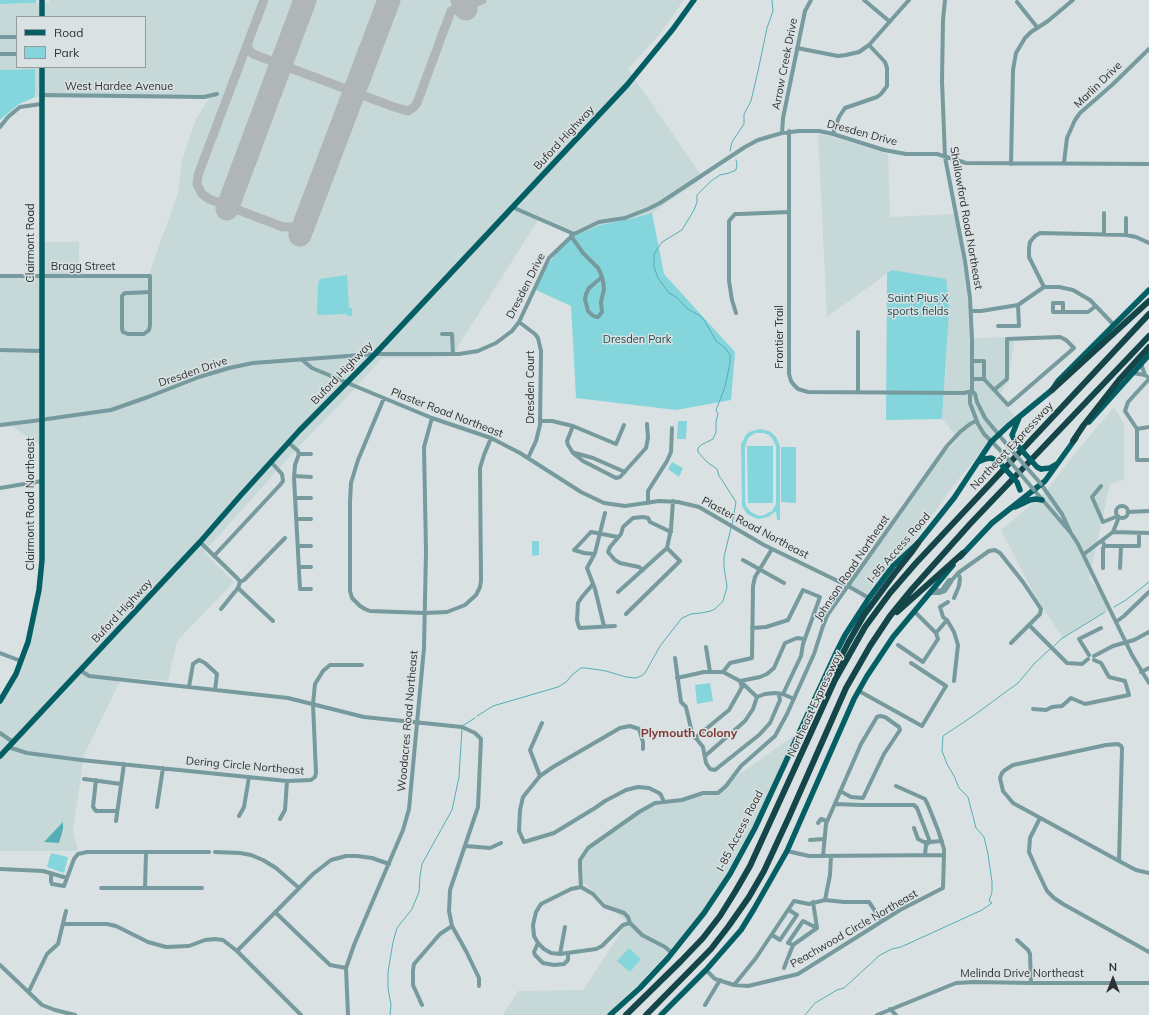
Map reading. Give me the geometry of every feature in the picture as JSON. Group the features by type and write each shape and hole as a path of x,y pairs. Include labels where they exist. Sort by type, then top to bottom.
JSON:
{"highway":[{"path":"1052,390 1149,301"},
{"name":"Northeast Expressway","path":"626,1015 703,938 720,916 735,892 750,866 835,680 864,627 890,593 1149,314"},
{"name":"Northeast Expressway","path":"646,1015 711,949 749,897 764,871 846,688 870,646 890,616 970,524 1149,336"},
{"path":"1073,441 1082,426 1119,380 1149,347"},
{"path":"835,680 839,661 864,615 918,543"},
{"path":"890,616 910,601 962,554"}],"main road":[{"path":"42,0 42,16"},
{"name":"Buford Highway","path":"0,756 200,542 271,462 375,354 627,85 673,29 694,0"},
{"name":"Clairmont Road","path":"42,68 42,420"},
{"name":"I-85 Access Road","path":"610,1015 640,988 672,953 704,912 730,874 755,828 836,653 869,598 893,566 918,543 954,498 991,442 1052,390 1058,381 1113,324 1149,290"},
{"path":"661,1015 706,970 741,930 754,909 787,851 822,769 859,691 878,657 962,554 992,523 1050,476 1073,441 1149,355"},
{"path":"1019,418 1012,435 1016,444 1037,467 1041,469 1050,468 1058,464"},
{"name":"Clairmont Road Northeast","path":"0,701 16,674 24,654 31,631 41,575 42,420"},
{"path":"978,462 991,458 999,462 1017,482 1020,490 1016,503"},
{"path":"1009,509 1017,507 1030,500 1042,500"}],"street":[{"name":"Arrow Creek Drive","path":"782,133 783,118 798,48 804,11 811,0"},
{"path":"864,0 889,21"},
{"path":"798,48 832,55 846,56 859,52 869,45 889,21 910,0"},
{"name":"Shallowford Road Northeast","path":"945,0 942,81 945,156 965,261 971,311 972,391 970,395 970,403 976,421 991,442 1071,533"},
{"path":"1011,164 1014,61 1020,45 1031,32 1073,0"},
{"path":"1017,2 1037,27"},
{"path":"0,37 16,37"},
{"path":"833,134 839,117 845,108 881,94 887,86 887,68 885,62 869,45"},
{"name":"Marlin Drive","path":"1064,164 1067,138 1075,120 1080,113 1112,85 1149,49"},
{"path":"0,54 16,54"},
{"name":"West Hardee Avenue","path":"41,95 209,97 217,94"},
{"path":"0,126 18,109 25,106 41,104"},
{"name":"Dresden Drive","path":"0,424 105,411 124,406 199,377 229,368 267,361 375,354 453,354 478,351 496,343 512,331 519,322 549,258 572,235 599,222 625,218 648,209 660,203 758,140 789,131 808,131 833,134 884,150 906,154 937,154 966,163 1149,164"},
{"name":"Frontier Trail","path":"789,131 789,374 791,381 798,389 808,392 858,391 964,393 972,391"},
{"path":"512,207 572,235 583,253 598,268 602,277 604,288 601,302 602,312 598,317 592,315 588,311 585,299 589,288 602,277"},
{"path":"736,313 729,281 730,221 735,214 789,212"},
{"path":"1104,213 1104,234"},
{"path":"1126,218 1126,235"},
{"path":"1044,287 1029,257 1030,242 1035,236 1040,234 1126,235 1136,237 1149,243"},
{"name":"Bragg Street","path":"0,276 150,276 150,292 149,330 144,334 128,334 123,332 122,329 122,296 124,293 129,292 150,292"},
{"path":"971,311 981,311 1018,305 1044,287 1058,287 1074,290 1090,300 1113,324"},
{"path":"998,326 1019,326 1018,305"},
{"path":"1063,312 1088,312 1096,306"},
{"name":"Dresden Court","path":"519,322 535,334 540,344 541,351 540,421 536,442 528,458"},
{"path":"858,332 858,391"},
{"path":"442,334 452,334 453,354"},
{"path":"972,361 984,361 984,379 994,390 1008,405 1074,348 1066,340 1060,337 1007,339 1007,379 994,390"},
{"path":"0,350 41,350"},
{"name":"Plaster Road Northeast","path":"301,359 312,368 432,418 491,438 528,458 581,492 600,502 617,506 673,501 699,507 772,549 848,586 869,598"},
{"path":"1141,364 1148,377"},
{"path":"1133,373 1148,377"},
{"path":"1148,377 1128,402 1125,411 1137,429 1137,460 1149,460"},
{"path":"972,379 984,379"},
{"name":"Shallowford Road Northeast","path":"972,391 975,394 977,402 985,418 1041,484 1062,514 1071,533 1084,554 1141,672 1149,683"},
{"path":"384,398 358,460 351,483 350,591 352,598 356,603 370,611 425,613 446,612 465,605 471,600 480,587 480,468 491,438"},
{"name":"Woodacres Road Northeast","path":"348,1015 346,968 354,945 407,820 410,809 424,648 426,552 424,454 426,438 432,418"},
{"path":"540,421 552,421 573,426 616,444 624,425"},
{"name":"Johnson Road Northeast","path":"581,887 580,860 586,851 595,843 655,803 682,800 703,793 718,793 741,766 775,736 794,699 814,654 828,614 947,446 960,432 976,421"},
{"path":"573,426 567,441 573,453 583,462 616,478 620,477 646,448 648,438 647,424"},
{"path":"1137,429 1149,427"},
{"path":"648,503 648,490 667,461 671,452 672,428"},
{"path":"289,443 298,451 299,454"},
{"path":"573,453 593,458 625,472"},
{"path":"299,454 311,454"},
{"path":"299,454 295,465 294,476 300,589 311,589"},
{"path":"214,556 280,485 283,480 282,474 271,462"},
{"path":"294,476 310,478"},
{"path":"0,488 42,481"},
{"path":"1101,486 1092,497 1104,522 1118,517 1126,517 1128,512"},
{"path":"296,498 311,498"},
{"path":"618,592 667,548 671,532 673,501"},
{"path":"1084,554 1113,532 1118,517 1116,512 1119,507 1125,507 1128,512"},
{"path":"1128,512 1149,511"},
{"path":"604,626 593,584 587,568 594,554 605,513"},
{"path":"643,570 639,567 620,563 608,552 610,547 621,534 623,527 636,517 648,518 650,522 671,532"},
{"path":"296,519 311,519"},
{"path":"594,554 574,550 591,532 618,537"},
{"path":"1113,532 1149,534"},
{"path":"1105,546 1139,546 1139,534"},
{"path":"221,609 238,588 240,582 244,580 285,538"},
{"path":"1102,541 1105,546"},
{"path":"200,542 210,550 240,582"},
{"path":"298,546 311,546"},
{"path":"1103,568 1103,548 1105,546"},
{"path":"1120,568 1121,546"},
{"path":"626,614 680,561 667,548"},
{"path":"723,672 730,663 752,658 753,586 755,577 772,549"},
{"path":"929,593 940,593 945,591 958,573 989,551 995,550 1000,553 1023,582 1040,609 1040,614 1011,643"},
{"path":"743,560 784,583"},
{"path":"299,567 311,567"},
{"path":"954,598 959,586 960,578 958,573"},
{"path":"593,584 578,603 577,620 580,628 615,626"},
{"path":"934,588 939,591 949,586"},
{"path":"238,588 273,621"},
{"path":"675,658 681,702 686,707 692,733 703,747 706,763 710,769 715,770 741,751 770,723 780,700 779,695 783,694 800,656 804,639 820,597 803,590 788,620 766,627 752,628"},
{"path":"1116,622 1149,592"},
{"path":"948,602 940,607 943,617 947,620 954,632 958,645 954,681"},
{"path":"898,645 923,662 938,639 936,633 914,611"},
{"path":"936,633 947,620"},
{"path":"1029,625 1067,663 1082,664 1089,657"},
{"path":"1101,628 1079,639 1091,660 1095,656 1113,646 1134,640 1149,632"},
{"path":"740,682 767,674 774,668 785,643 797,638 804,639"},
{"path":"706,647 710,672"},
{"path":"0,653 21,661"},
{"path":"1033,709 1046,710 1052,707 1062,706 1069,697 1085,704 1129,695 1125,681 1109,677 1095,656"},
{"path":"189,688 193,664 199,660 206,663 217,674 215,690"},
{"path":"859,691 922,726 946,686 911,664"},
{"name":"Dering Circle Northeast","path":"8,747 27,753 249,778 287,781 311,780 316,775 313,704 315,684 326,667 334,665 362,665"},
{"path":"1141,672 1149,668"},
{"path":"80,670 89,676 288,698 364,717 462,727 475,733 481,739 478,807 450,890 449,911 452,926 479,978 479,986"},
{"path":"678,678 710,672 723,672 740,682 757,698"},
{"path":"695,738 728,710 742,687 740,682"},
{"path":"705,756 745,721 753,709 757,698 765,694 776,693 783,694 794,699"},
{"path":"823,856 823,839 827,821 834,804 861,744 877,718 880,716 899,727 900,730 884,754 863,798 852,797 840,791"},
{"path":"540,776 530,750 542,723"},
{"path":"643,749 643,742 638,729 630,726 620,728 553,767 540,776 523,797 520,810 519,831 524,842 554,833 595,808 605,800 626,790 638,787 650,788 661,795 664,802"},
{"path":"0,733 13,742"},
{"path":"1119,861 1122,748 1118,744 1106,745 1013,766 1005,770 1000,778 1001,783 1003,791 1013,803 1040,818 1119,861 1136,870 1149,873"},
{"path":"116,821 124,764"},
{"path":"158,807 164,768"},
{"path":"240,816 244,807 249,778"},
{"path":"84,779 121,784"},
{"path":"96,780 93,807 96,811 118,811"},
{"path":"280,819 285,810 287,781"},
{"path":"787,851 809,856 944,855 942,841 924,798 896,786"},
{"path":"834,804 914,805 917,808 930,842"},
{"path":"1040,818 1030,838 1029,852 1048,891 1054,898 1063,904 1149,952"},
{"path":"818,823 821,819 827,821"},
{"path":"914,828 918,839 924,842 942,841"},
{"path":"810,840 823,839"},
{"path":"925,855 926,845 930,842"},
{"path":"466,846 490,848 501,843"},
{"path":"51,873 52,884 64,886 74,859 78,854 94,851 146,853 209,852"},
{"path":"215,852 251,855 263,860 276,868 299,888"},
{"path":"146,853 146,888"},
{"name":"Peachwood Circle Northeast","path":"706,970 715,979 734,985 748,986 798,974 900,910 943,888 944,855"},
{"path":"237,951 299,888 323,865 331,860 357,856 372,858 389,864"},
{"path":"825,900 830,875 831,856"},
{"path":"0,869 43,871 67,878"},
{"path":"630,923 621,927 602,946 596,949 560,954 551,953 538,943 534,936 533,920 541,904 571,889 581,887 593,894 604,906 622,911 628,917 630,923 642,935 672,953"},
{"path":"101,888 202,888"},
{"path":"734,985 756,958 794,901 809,904 825,900 869,902 878,913 882,921"},
{"path":"813,902 817,928"},
{"path":"772,935 780,940 797,915 789,910"},
{"path":"29,991 47,954 58,944 66,911"},
{"path":"275,912 330,965 346,968"},
{"path":"793,945 788,942 803,921 817,928"},
{"path":"64,924 107,924 116,926 148,942 166,947 189,946 205,940 222,940 237,951 301,1015"},
{"path":"422,1005 414,985 414,964 440,934 452,926"},
{"path":"560,954 564,927"},
{"path":"784,968 793,945 817,928"},
{"path":"1016,940 1028,950 1030,954 1031,983"},
{"path":"538,943 535,949 535,956 543,963 554,965 564,964 568,960 568,953"},
{"path":"0,965 42,1005 75,1015"},
{"path":"705,1005 720,980"},
{"name":"Melinda Drive Northeast","path":"876,1015 890,1008 956,983 1149,983"},
{"path":"890,1008 896,1015"}],"shaded area":[{"path":"49,0 684,0 658,36 628,69 703,178 652,213 600,225 576,235 540,217 452,356 428,358 382,358 302,443 204,552 234,582 177,641 168,681 122,677 84,755 73,830 78,851 0,851 0,701 8,690 29,631 43,560 40,445 12,426 0,428 0,277 44,276 44,242 79,242 79,275 149,274 178,193 182,160 196,119 211,95 35,97 35,69 0,70 0,4 49,3"},
{"path":"818,134 833,137 888,154 890,217 955,214 972,310 974,338 1014,337 1009,381 998,396 1014,416 994,436 950,490 904,555 876,582 863,600 860,595 847,589 940,457 957,440 953,432 942,419 949,299 947,284 892,270 827,317"},
{"path":"1114,407 1124,424 1124,480 1110,484 1089,579 1103,596 1108,610 1072,631 1064,639 1035,596 1001,530 1045,493 1072,457"},
{"path":"795,735 750,832 732,865 705,907 673,947 639,984 606,1015 504,1015 518,991 583,990 627,923 583,882 581,857 592,844 617,825 651,806 676,802 717,790"},
{"path":"63,822 63,829 59,843 44,842"}],"green space":[{"path":"0,0 36,0 36,3 0,4"},
{"path":"35,69 35,97 19,104 0,120 0,70"},
{"name":"Dresden Park","path":"652,213 664,274 735,352 731,400 676,410 576,398 571,306 536,290 545,269 557,252 576,235 600,225"},
{"name":"Saint Pius X sports fields","path":"892,270 946,279 949,312 942,419 886,420 887,273"},
{"path":"347,275 349,308 352,308 352,316 347,316 346,314 317,315 318,284 320,279"},
{"path":"678,421 687,421 686,439 677,439"},
{"path":"760,429 769,431 776,437 780,446 780,520 777,520 776,511 768,517 759,519 747,514 742,506 741,444 749,432","holes":["755,433 764,433 772,438 776,446 776,504 772,511 759,516 751,512 746,506 745,447 748,438"]},
{"path":"747,446 773,446 773,503 748,503"},
{"path":"781,447 796,447 796,503 781,502"},
{"path":"672,462 683,468 679,477 668,469"},
{"path":"532,541 539,541 539,555 532,556"},
{"path":"710,683 713,701 697,704 695,685"},
{"path":"51,853 68,857 64,873 47,867"},
{"path":"629,948 641,959 630,972 617,961"}],"waterway":[{"path":"730,151 732,142 744,124 744,114 751,101 767,28 773,11 772,0"},
{"path":"732,525 736,502 719,476 717,469 707,462 698,452 698,448 713,439 716,432 716,421 718,414 716,410 725,387 730,363 730,355 725,348 716,341 704,320 699,315 689,310 676,297 669,293 658,278 654,267 654,254 662,242 682,230 694,210 697,202 697,195 711,181 720,175 736,170 736,160"},
{"path":"477,716 493,706 558,687 566,682 581,668 606,671 626,677 636,678 641,676 645,673 660,646 682,618 691,614 711,611 723,601 727,587 724,557 731,528"},
{"path":"1114,607 1126,600 1149,582"},
{"path":"1053,647 1061,639 1105,612"},
{"path":"805,1015 815,1003 837,990 844,988 880,955 982,910 992,903 989,901 992,892 992,882 984,837 976,828 968,797 959,788 947,764 942,751 943,736 1018,683 1034,664 1050,649"},
{"path":"462,726 475,718"},
{"path":"390,1015 391,1005 388,988 388,972 393,942 397,928 412,909 419,892 422,864 452,810 459,777 462,729"}],"taxiway":[{"path":"264,0 198,175 197,184 202,194 209,199 283,227 296,227"},
{"path":"248,44 248,49 253,54 408,111 417,103 451,11 482,0"}],"runway":[{"path":"227,209 305,0"},
{"path":"300,235 389,0"},
{"path":"462,0 466,9"}],"district":[{"name":"Plymouth Colony","path":"689,733"}]}
